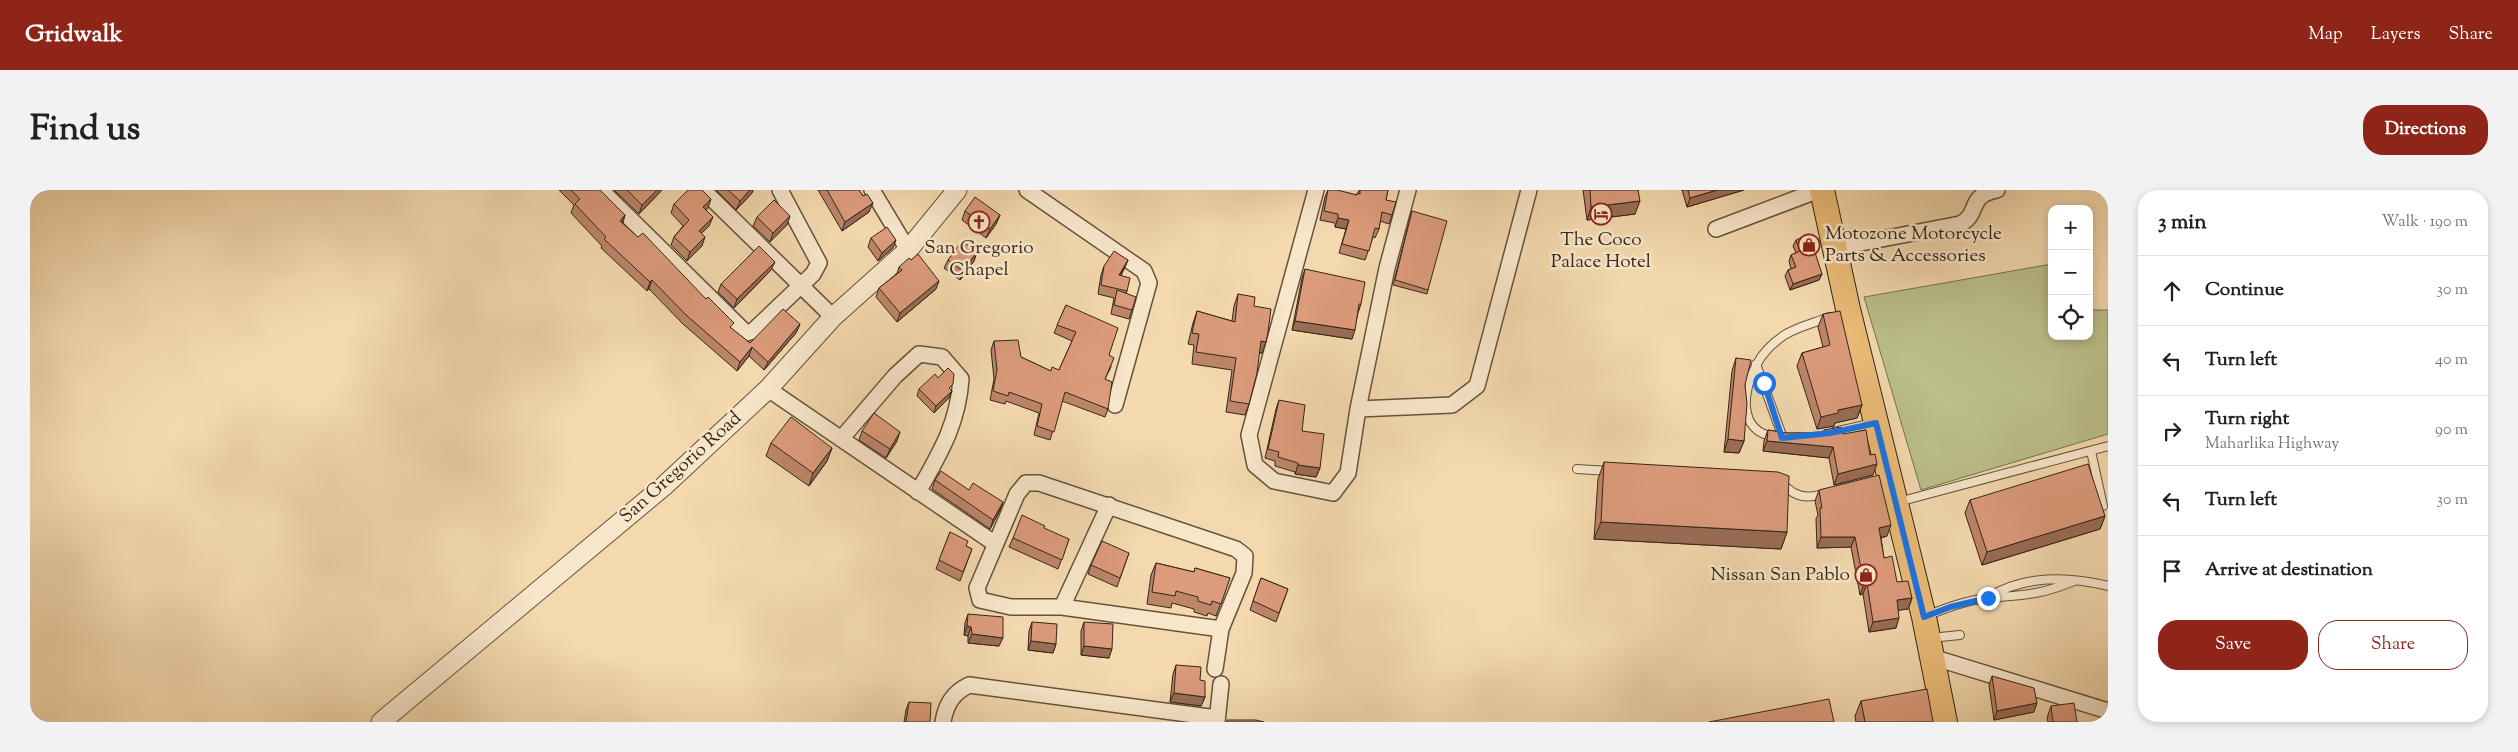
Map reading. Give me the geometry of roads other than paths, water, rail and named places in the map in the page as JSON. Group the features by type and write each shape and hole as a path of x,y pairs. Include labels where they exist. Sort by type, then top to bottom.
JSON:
{"main road":[{"path":"1821,190 1876,423 1884,477 1896,503 1928,637 1945,722"}],"street":[{"path":"601,190 746,333 753,331 801,286 813,274 820,263 780,190"},
{"path":"703,190 833,317"},
{"path":"872,190 908,250"},
{"name":"San Gregorio Road","path":"381,722 664,486 768,389 833,317 908,250 957,190"},
{"path":"1027,190 1144,271 1149,284 1115,405"},
{"path":"1316,190 1249,435 1255,465 1274,481 1332,492 1348,473 1358,409 1387,268 1408,190"},
{"path":"1358,409 1452,405 1476,386 1529,190"},
{"path":"1716,229 1821,190"},
{"path":"1835,248 1960,224 1971,215 1976,199 1985,192 1997,190"},
{"path":"841,439 895,376 919,354 942,357 961,379 960,403 949,438 918,492"},
{"path":"768,389 994,543"},
{"path":"1215,669 1221,629 1244,573 1245,556 1236,549 1109,505 1039,483 1026,483 1016,494 994,543 977,588 980,600 1011,607 1062,607 1221,629"},
{"path":"1062,607 1109,505"},
{"path":"1928,637 2108,711"},
{"path":"943,722 946,708 957,691 970,685 1217,720 1221,684"}],"lane":[{"path":"1792,437 1782,438 1759,432 1749,424 1746,403 1749,381 1756,364 1784,336 1848,310"},
{"path":"1756,364 1782,438"},
{"path":"1821,434 1876,423"},
{"path":"1896,503 2108,446"},
{"path":"2091,450 2103,506"},
{"path":"1577,469 1616,472"},
{"path":"1772,482 1787,486 1794,493 1808,497 1832,492"},
{"path":"1988,598 2003,588 2023,582 2050,579 2108,586"},
{"path":"1928,637 1950,607 1988,598 2036,595 2074,581"},
{"path":"1928,637 1960,635"}],"place":[{"name":"The Coco Palace Hotel","path":"1601,214"},
{"name":"San Gregorio Chapel","path":"979,222"},
{"name":"Motozone Motorcycle Parts & Accessories","path":"1809,245"},
{"name":"Nissan San Pablo","path":"1866,575"}]}
